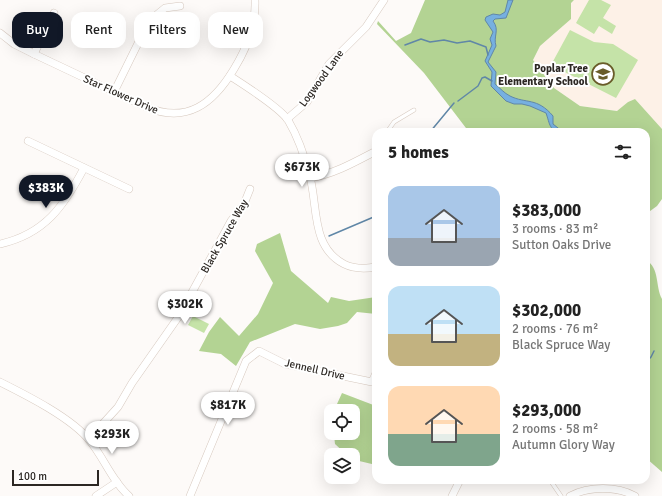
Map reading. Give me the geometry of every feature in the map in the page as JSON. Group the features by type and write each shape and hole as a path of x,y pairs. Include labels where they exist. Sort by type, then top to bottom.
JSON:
{"street":[{"name":"Star Flower Drive","path":"0,33 14,44 34,54 154,110 168,113 181,113 194,109 207,102 217,94 230,76 242,56 251,34 255,0"},
{"name":"Logwood Lane","path":"287,119 307,102 329,64 366,27 384,0"},
{"path":"114,92 149,21 165,8 180,6"},
{"path":"34,54 37,48"},
{"path":"230,76 258,95 287,119 300,144 310,178 318,231 324,247 335,259 347,266 364,270 372,268"},
{"path":"28,141 129,189"},
{"path":"310,178 324,176 346,167 372,153"},
{"path":"0,244 22,237 52,218 71,194 84,168"},
{"name":"Black Spruce Way","path":"89,439 118,407 132,383 180,316 231,221 244,204 250,189"},
{"name":"Jennell Drive","path":"190,496 246,361 259,351 285,364 372,382"},
{"path":"0,382 23,393 69,422 89,439 117,482 129,496"},
{"path":"96,496 117,482"},
{"path":"452,496 458,484"},
{"path":"570,496 594,489 614,489 635,496"}],"lane":[{"path":"390,128 394,122 414,110"},
{"path":"553,484 561,496"}],"shaded area":[{"name":"Poplar Tree Elementary School","path":"574,0 662,0 662,129 635,99 628,102 618,111 580,106 554,88 533,60 540,46 571,19 571,3"}],"green space":[{"path":"425,0 574,0 571,3 571,19 540,46 533,60 554,88 580,106 617,111 628,102 635,99 662,129 662,199 657,206 650,211 650,128 466,128 424,73 377,24 378,21 396,41 411,33"},
{"path":"589,0 601,0 611,5 603,18 616,26 612,34 599,26 594,34 576,23"},
{"path":"570,30 594,42 613,44 638,60 616,98 551,65"},
{"path":"280,233 291,271 328,303 331,297 349,301 372,298 372,314 357,312 347,323 320,329 295,324 250,342 236,366 221,354 199,351 209,332 220,317 239,336 258,314 273,283 255,251 257,244"},
{"path":"650,263 655,272 662,299 662,472 650,462"},
{"path":"193,316 209,324 204,333 188,325"},
{"path":"342,393 372,404 372,464 360,461 360,448 339,448 335,444 335,440 360,440 360,404 337,404"}],"water":[{"path":"508,0 513,0 506,18 495,19 493,21 496,27 496,46 488,62 496,72 495,84 510,96 537,103 542,106 553,116 553,124 558,128 551,127 546,113 530,106 514,104 506,101 491,86 492,72 485,61 492,45 490,39 493,32 485,20 486,17 493,14 500,15 505,12"}],"waterway":[{"path":"405,45 421,39 430,42 444,40 457,43 470,41 486,47 488,55"},
{"path":"458,101 478,86 482,78 485,77 492,81"},
{"path":"433,128 454,103"},
{"path":"329,236 372,218"},
{"path":"650,358 654,351"}],"place":[{"name":"Poplar Tree Elementary School","path":"603,74"}]}
